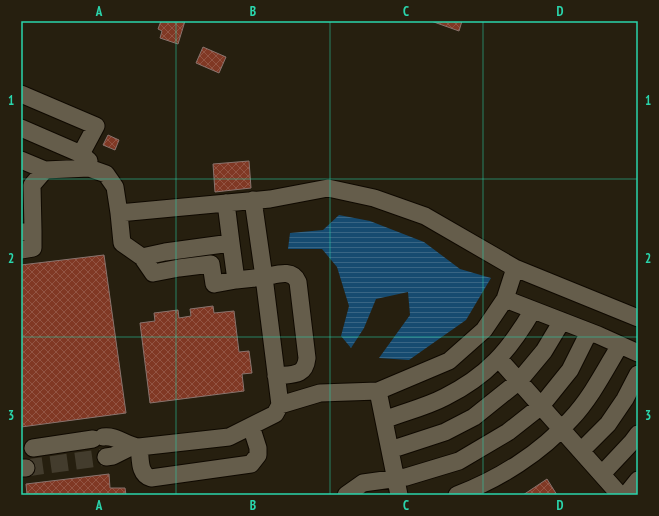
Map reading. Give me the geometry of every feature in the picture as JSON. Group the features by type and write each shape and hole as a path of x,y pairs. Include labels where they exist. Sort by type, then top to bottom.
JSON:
{"lane":[{"path":"21,94 96,126 81,154"},
{"path":"21,128 81,154 99,172"},
{"path":"21,160 45,170 90,168 106,174 115,187 122,243 142,257 153,273 211,264 214,284 289,273 296,277 298,282 308,358 307,365 304,370 300,372 276,376"},
{"path":"21,250 33,248 27,232 27,212 32,185 45,170"},
{"path":"119,213 270,199 328,188 374,198 425,216 515,268 638,318"},
{"path":"253,200 280,405"},
{"path":"226,203 236,280"},
{"path":"142,257 165,252 231,244"},
{"path":"106,457 113,456 136,446 230,437 274,414 280,405 320,393 378,391 449,361 484,330 505,299 515,268"},
{"path":"505,299 638,353"},
{"path":"384,420 444,398 476,380 499,359 521,331 533,310"},
{"path":"390,450 445,432 474,417 519,382 544,351 562,321"},
{"path":"346,495 362,483 406,477 459,462 508,432 541,406 570,370 589,332"},
{"path":"457,495 476,488 513,467 562,429 592,391 620,346"},
{"path":"499,359 620,495"},
{"path":"581,451 608,424 625,399 638,374"},
{"path":"378,391 399,495"},
{"path":"136,446 142,472 151,478 251,464 258,455 258,448 251,426"},
{"path":"602,474 638,434"},
{"path":"25,449 110,436 136,446"},
{"path":"626,495 638,480"}],"water":[{"path":"339,215 370,221 424,242 460,269 491,278 466,320 409,360 379,358 410,315 408,292 376,299 364,328 351,348 341,336 349,306 337,267 322,249 288,249 290,233 323,230"}],"building":[{"path":"161,21 185,21 178,44 160,38 162,31 158,29"},
{"path":"431,21 462,21 459,31"},
{"path":"203,47 226,57 219,73 196,63"},
{"path":"108,135 119,140 115,150 103,145"},
{"path":"249,161 251,188 215,192 213,164"},
{"path":"104,255 126,413 21,427 21,265"},
{"path":"213,306 214,313 234,311 239,352 249,351 252,373 242,374 244,391 150,403 140,323 155,321 154,313 178,310 179,318 191,316 190,309"},
{"path":"109,474 110,488 125,488 126,495 27,495 26,484"},
{"path":"547,479 557,495 523,495"}],"tunnel":[{"path":"26,468 106,457"}]}
